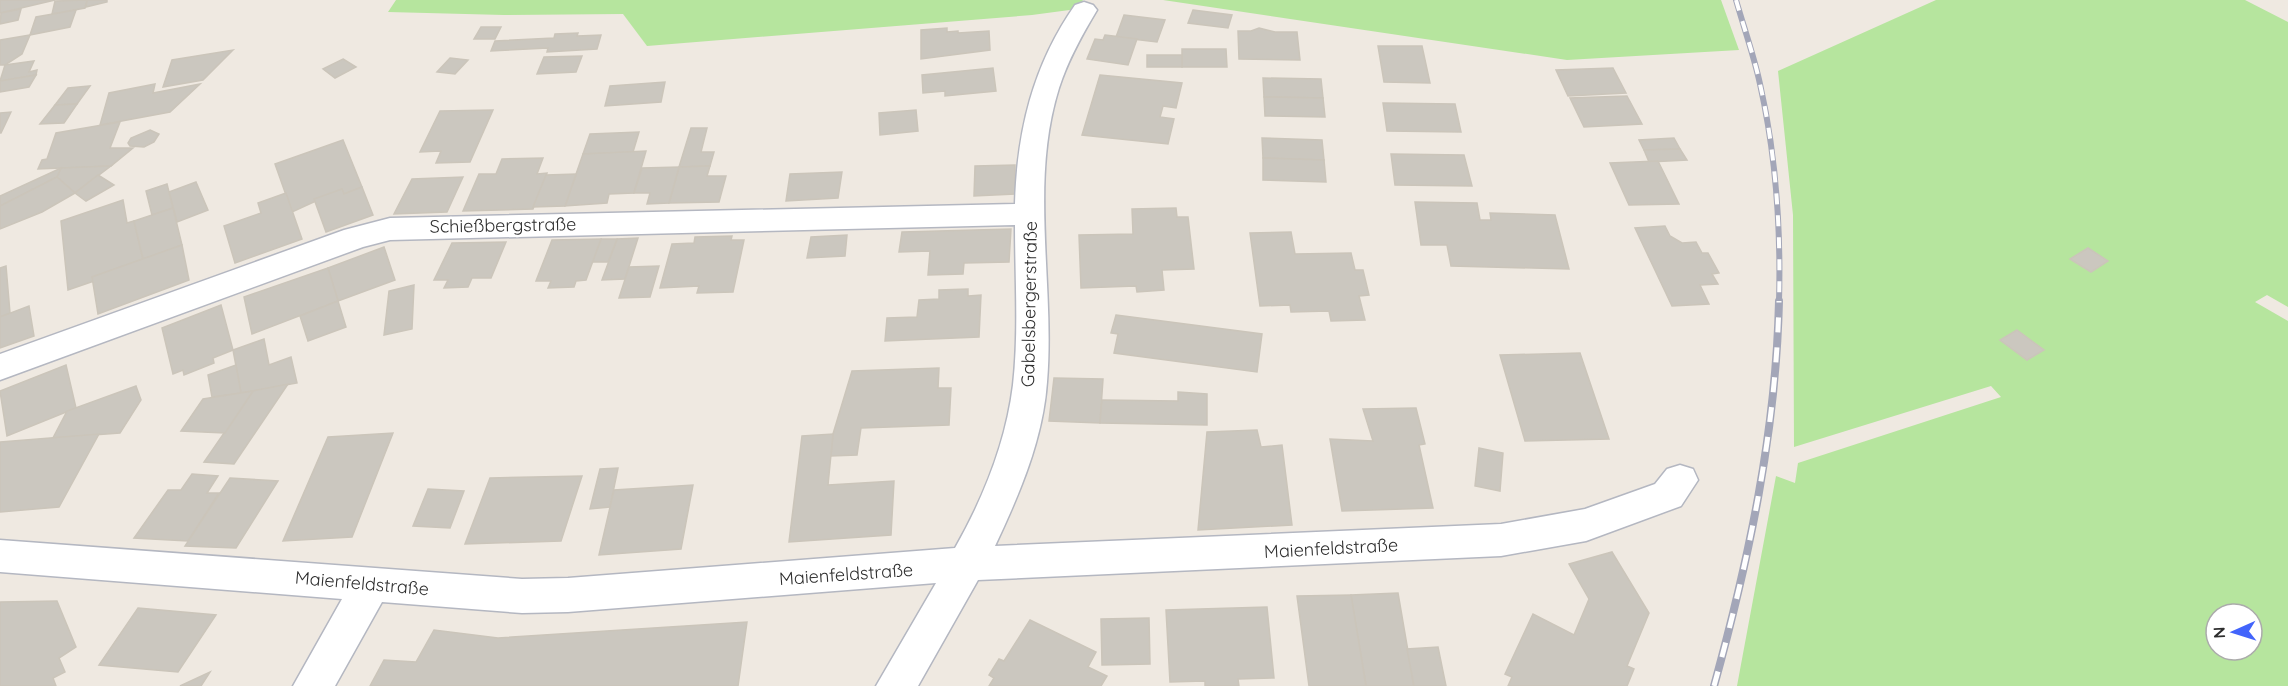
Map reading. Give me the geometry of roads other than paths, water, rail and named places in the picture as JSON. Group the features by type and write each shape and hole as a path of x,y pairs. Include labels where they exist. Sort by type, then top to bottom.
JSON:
{"street":[{"name":"Gabelsbergerstraße","path":"896,686 967,564 1013,461 1026,411 1032,349 1030,214 1034,150 1042,100 1057,60 1084,10"},
{"name":"Schießbergstraße","path":"0,367 355,238 390,229 1030,214"},
{"name":"Maienfeldstraße","path":"0,556 522,596 568,595 967,564 1501,540 1586,525 1668,495 1680,480"},
{"path":"313,686 372,584"}],"railway":[{"path":"1736,0 1758,74 1774,165 1779,247 1779,301"},
{"path":"1714,686 1759,495 1772,399 1779,301"}]}
